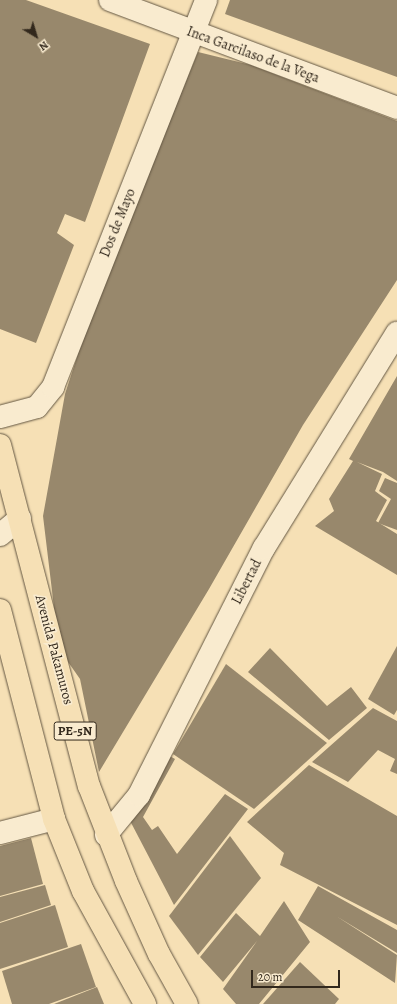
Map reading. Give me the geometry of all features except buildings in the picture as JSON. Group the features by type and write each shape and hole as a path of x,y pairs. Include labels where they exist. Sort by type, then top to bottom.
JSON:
{"highway":[{"name":"Avenida Pakamuros","path":"0,445 89,786 106,835 159,954 187,1004"},
{"name":"PE-5N","path":"0,610 54,819 82,891 145,1004"}],"street":[{"name":"Inca Garcilaso de la Vega","path":"110,0 194,33 397,108"},
{"name":"Dos de Mayo","path":"0,417 37,407 53,387 206,0"},
{"name":"Libertad","path":"106,835 139,795 264,548 393,347"},
{"path":"0,535 20,518"},
{"path":"0,832 54,819"}]}
